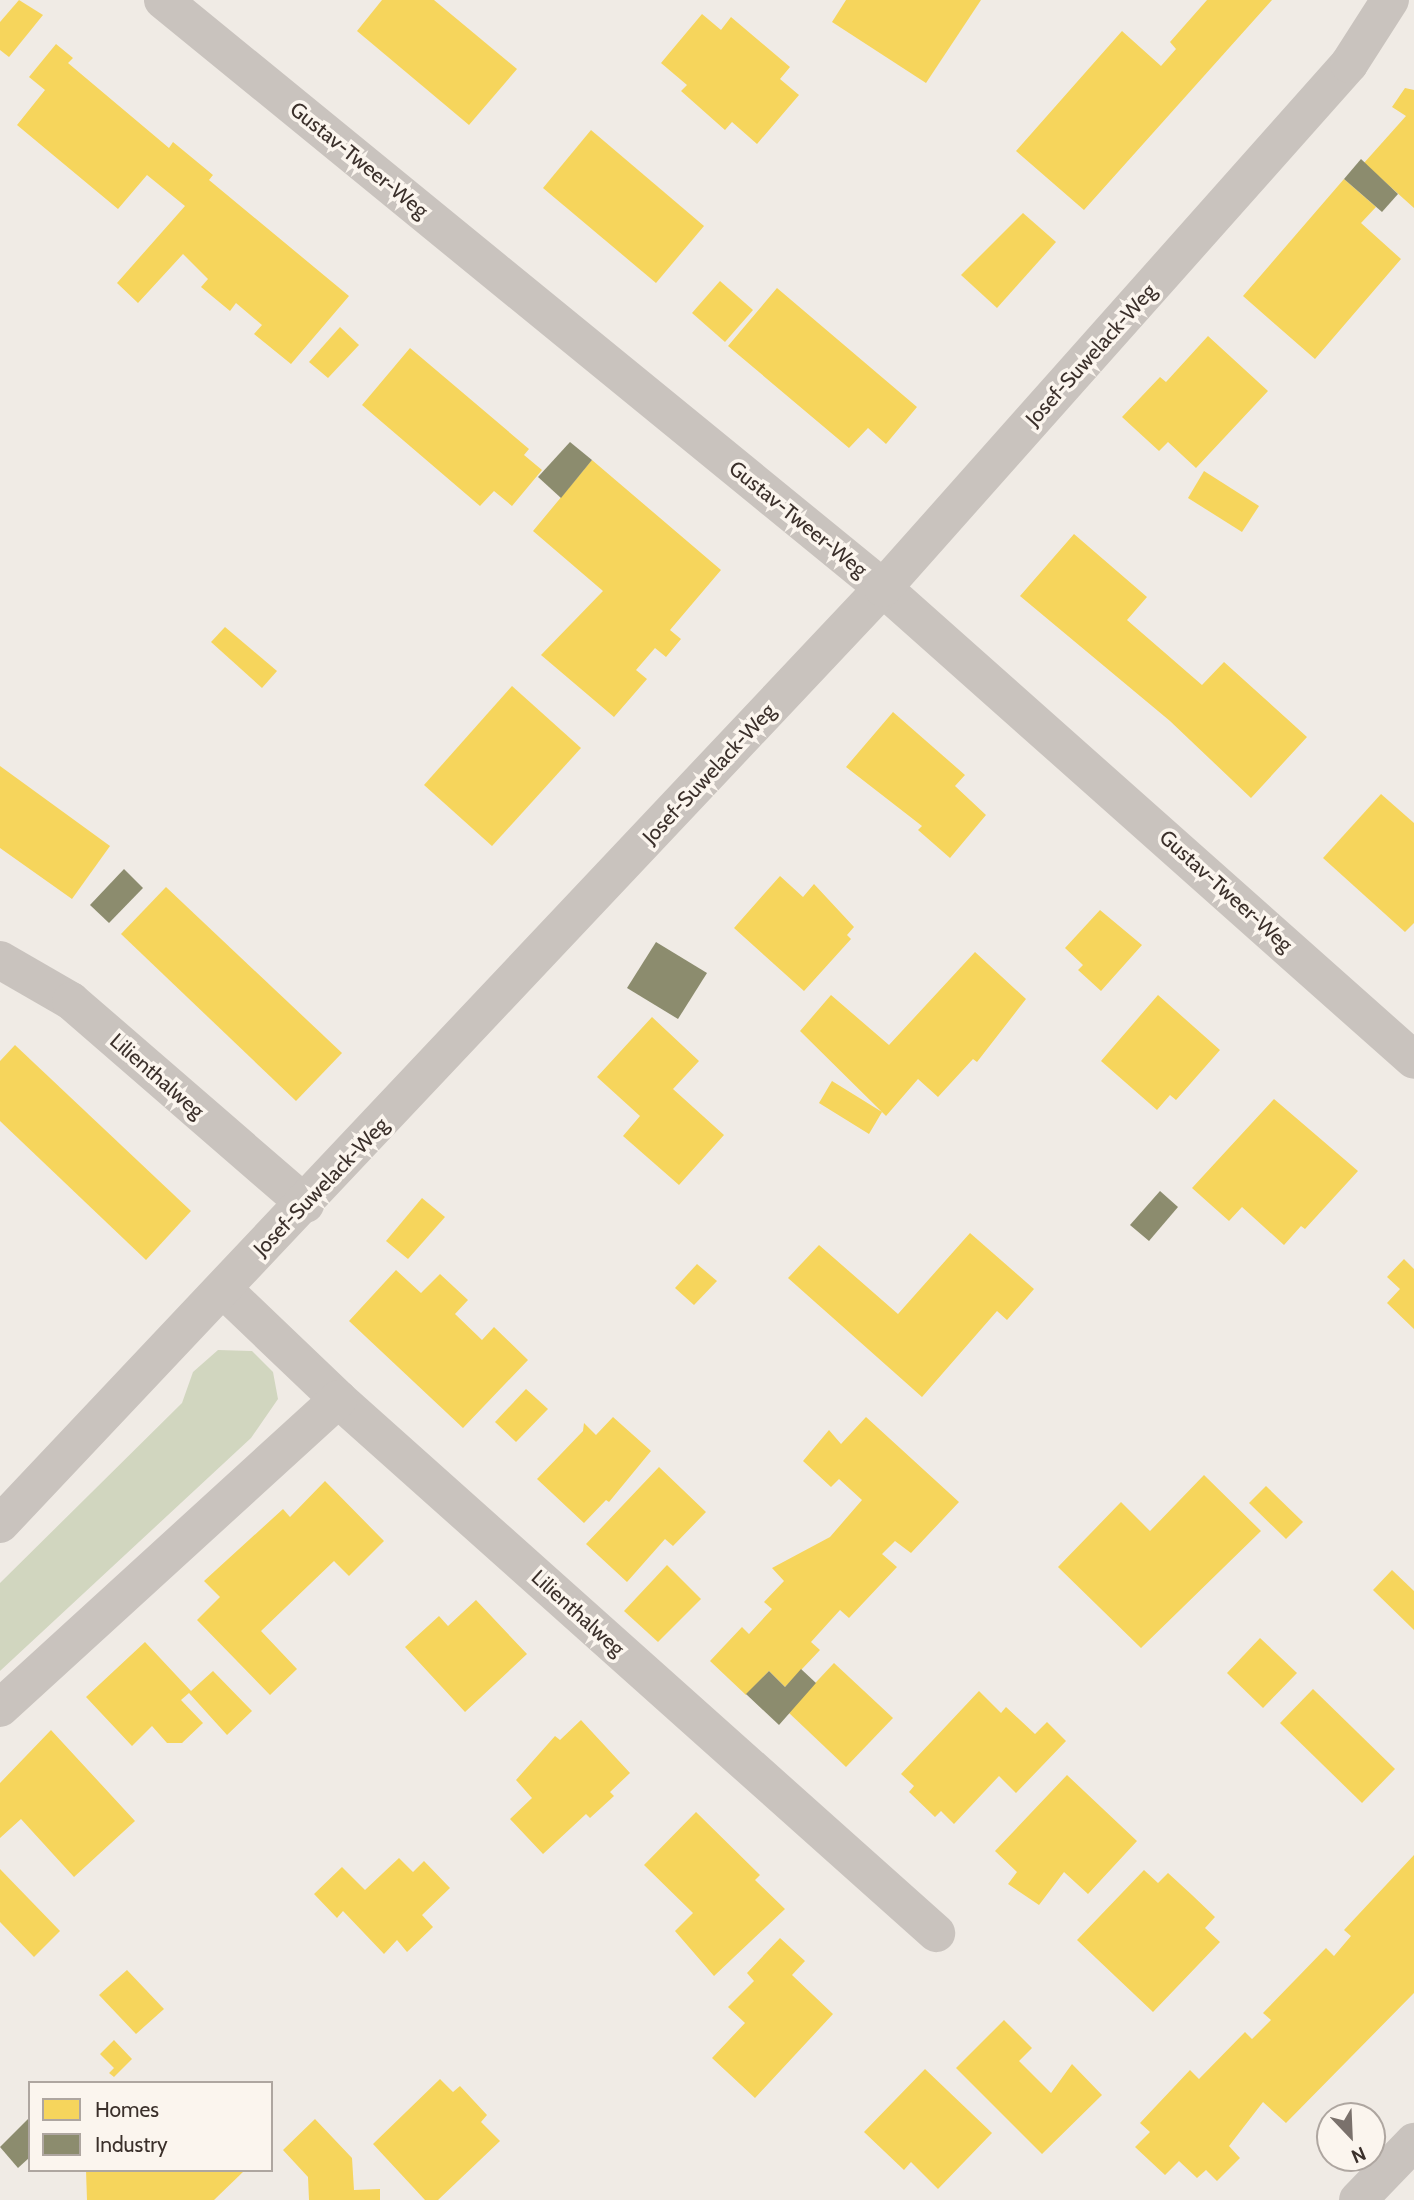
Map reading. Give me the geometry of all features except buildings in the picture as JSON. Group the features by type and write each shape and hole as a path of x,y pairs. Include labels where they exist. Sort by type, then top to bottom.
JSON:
{"street":[{"name":"Gustav-Tweer-Weg","path":"163,0 883,588 1414,1060"},
{"name":"Josef-Suwelack-Weg","path":"0,1524 305,1205 883,588 1349,64 1390,0"},
{"name":"Lilienthalweg","path":"0,960 71,1001 305,1205"},
{"name":"Lilienthalweg","path":"223,1289 338,1399 936,1933"},
{"path":"0,1708 338,1399"},
{"path":"1358,2200 1413,2145"}],"green space":[{"path":"218,1350 252,1351 273,1372 278,1399 251,1438 0,1671 0,1583 182,1403 193,1372"}]}
